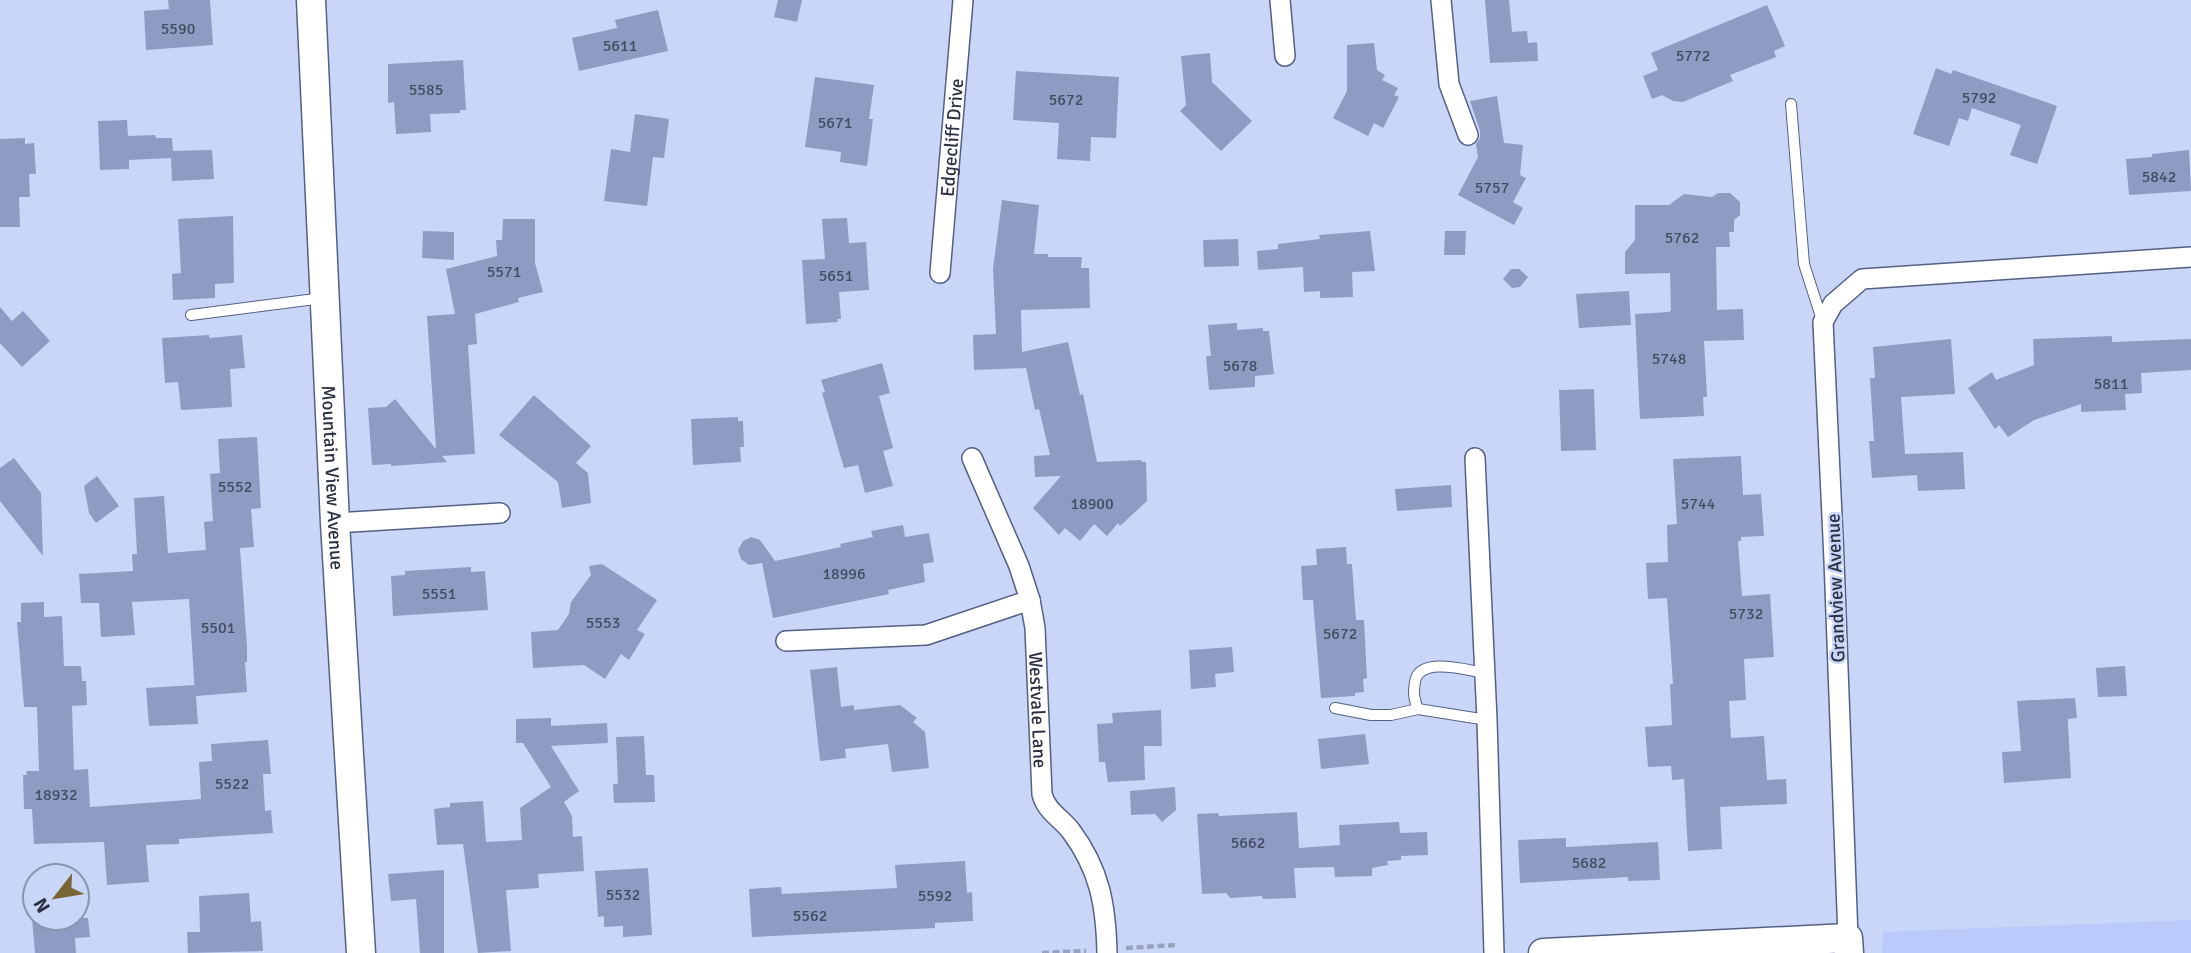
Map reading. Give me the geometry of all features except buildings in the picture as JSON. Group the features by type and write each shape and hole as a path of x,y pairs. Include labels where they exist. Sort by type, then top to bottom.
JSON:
{"street":[{"name":"Mountain View Avenue","path":"311,0 335,523 361,953"},
{"name":"Edgecliff Drive","path":"940,273 963,0"},
{"path":"1280,0 1285,57"},
{"path":"1441,0 1450,84 1468,135"},
{"path":"1823,322 1833,304 1862,279 2191,257"},
{"name":"Grandview Avenue","path":"1543,953 1848,945 1823,322"},
{"name":"Westvale Lane","path":"972,458 1019,566 1030,600 1035,628 1042,793 1045,804 1085,850 1101,887 1107,923 1107,953"},
{"path":"1475,458 1488,720 1494,953"},
{"path":"335,523 500,513"},
{"path":"786,641 926,635 1030,600"}],"lane":[{"path":"1791,104 1804,264 1823,322"},
{"path":"191,315 324,298"},
{"path":"1418,709 1413,699 1414,686 1416,674 1422,669 1434,666 1485,673"},
{"path":"1335,708 1371,715 1391,715 1418,709 1488,720"}],"path":[{"path":"1042,953 1074,951"}],"shaded area":[{"path":"2191,920 2191,953 1882,953 1883,932"}]}
